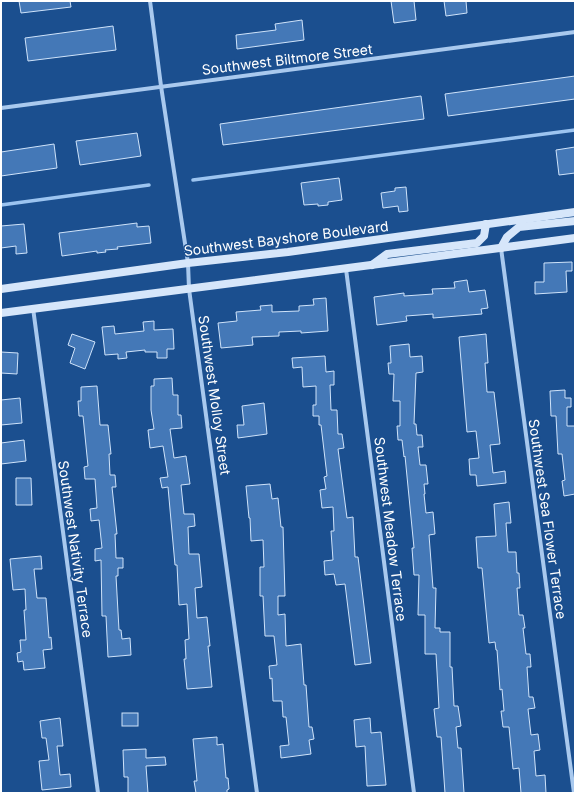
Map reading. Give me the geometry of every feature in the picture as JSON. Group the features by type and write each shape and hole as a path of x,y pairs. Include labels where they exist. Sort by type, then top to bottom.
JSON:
{"main road":[{"name":"Southwest Bayshore Boulevard","path":"1,289 188,263 294,251 575,212"},
{"path":"501,248 507,237 519,227 575,221"},
{"path":"371,265 387,254 477,243 484,236 486,224"},
{"path":"1,313 575,238"}],"street":[{"name":"Southwest Molloy Street","path":"150,1 161,86 188,263 189,289 257,793"},
{"name":"Southwest Biltmore Street","path":"1,108 575,32"},
{"name":"Southwest Sea Flower Terrace","path":"501,248 574,793"},
{"name":"Southwest Meadow Terrace","path":"346,269 414,793"},
{"name":"Southwest Nativity Terrace","path":"33,308 98,793"}],"building":[{"path":"19,1 70,1 71,7 21,13"},
{"path":"391,1 414,1 416,20 394,23"},
{"path":"444,1 466,1 467,13 446,16"},
{"path":"302,20 304,40 237,49 236,35 276,30 275,24"},
{"path":"113,26 116,50 28,61 25,38"},
{"path":"575,76 575,99 448,116 445,94"},
{"path":"421,96 424,119 223,145 220,124"},
{"path":"137,133 141,156 80,165 76,141"},
{"path":"54,144 57,168 1,176 1,152"},
{"path":"575,147 575,173 559,175 556,150"},
{"path":"339,178 342,200 328,202 328,205 304,205 301,183"},
{"path":"406,187 408,211 399,212 398,206 383,208 381,193 395,191 395,188"},
{"path":"137,223 137,227 149,226 151,243 117,247 118,249 105,250 106,252 97,253 97,251 62,256 59,233"},
{"path":"24,224 27,253 16,254 16,246 1,248 1,226"},
{"path":"572,262 572,271 566,271 567,292 535,294 535,282 544,282 544,263"},
{"path":"467,280 469,292 485,290 488,308 481,309 482,314 433,318 433,314 406,316 407,321 377,325 374,297 404,293 404,296 433,294 432,289 455,288 454,282"},
{"path":"326,298 328,331 301,333 301,331 279,332 279,336 252,337 253,345 221,348 218,323 237,321 236,312 261,310 260,306 272,305 272,312 299,311 299,306 314,305 313,299"},
{"path":"154,321 154,330 173,329 174,349 167,349 167,358 157,358 157,352 145,352 145,350 126,352 127,358 118,359 118,354 105,355 102,327 114,326 115,334 144,331 143,322"},
{"path":"72,334 95,342 85,369 70,363 75,348 68,345"},
{"path":"486,334 488,363 485,363 487,392 494,392 500,444 490,445 493,473 505,471 506,483 477,486 476,475 470,475 469,459 479,458 476,431 467,432 459,337"},
{"path":"409,344 410,357 422,356 423,372 416,373 414,424 416,424 417,435 422,435 423,447 418,447 420,465 426,465 428,484 424,484 424,494 426,513 433,512 435,534 429,535 433,588 436,588 435,628 440,628 440,632 450,632 450,667 452,667 454,706 458,706 461,726 456,727 458,748 461,748 464,793 445,793 441,737 437,737 434,709 439,708 436,654 425,654 425,615 418,615 419,575 414,575 412,548 414,548 405,456 404,457 402,440 398,440 397,426 400,426 400,401 393,401 394,374 389,374 388,363 391,363 390,346"},
{"path":"1,352 18,353 17,374 1,373"},
{"path":"325,356 326,372 334,371 334,385 330,385 331,410 337,410 338,434 342,434 344,448 338,449 347,518 353,517 355,557 358,557 371,663 355,665 345,584 336,585 334,574 325,575 324,561 333,560 331,531 334,531 333,507 322,508 320,490 326,489 324,477 327,476 319,416 313,416 313,405 316,405 316,386 303,387 302,367 293,368 292,358"},
{"path":"172,378 173,395 178,395 178,415 181,415 182,428 170,429 174,458 186,456 190,484 181,485 184,514 194,514 195,526 188,527 189,554 199,554 202,587 195,588 197,618 207,617 212,687 187,689 184,659 186,659 185,640 189,639 187,604 179,605 177,565 175,565 168,487 162,488 160,478 168,477 163,446 150,448 148,430 154,429 151,410 151,386 154,386 154,379"},
{"path":"97,386 100,425 108,425 111,454 109,454 110,475 115,475 116,487 112,487 117,534 115,534 116,558 123,558 123,568 118,568 118,576 116,576 119,630 121,630 122,639 130,638 131,655 108,657 106,616 102,616 101,560 95,561 95,549 102,548 99,520 91,521 90,509 97,508 95,479 85,479 84,467 88,466 83,416 79,416 78,401 81,401 81,387"},
{"path":"565,390 565,398 571,398 571,407 567,407 567,426 575,426 575,494 564,496 562,481 565,480 562,454 558,454 556,416 551,416 550,391"},
{"path":"20,398 22,423 1,425 1,400"},
{"path":"264,403 267,434 238,438 237,425 244,425 242,406"},
{"path":"24,440 26,461 1,464 1,443"},
{"path":"16,478 31,478 32,505 16,505"},
{"path":"270,484 272,499 278,498 281,527 283,527 285,596 278,596 278,615 285,614 286,646 301,644 309,727 312,727 314,739 309,740 311,754 281,758 280,746 289,745 286,717 283,717 282,701 273,701 272,678 270,679 269,666 277,665 274,636 265,636 263,596 260,596 260,567 264,567 263,540 251,541 246,486"},
{"path":"509,502 511,523 506,523 508,552 516,552 517,573 519,573 520,588 517,588 519,615 523,615 526,654 530,654 531,667 527,667 529,697 533,697 535,708 528,709 531,735 538,734 540,750 534,751 536,776 545,775 546,793 521,793 519,768 513,769 509,727 503,727 501,711 504,711 502,689 500,690 497,650 495,642 489,643 482,568 478,568 476,537 496,536 494,504"},
{"path":"41,556 42,569 34,569 37,598 46,598 49,638 51,637 52,649 43,650 45,668 24,670 23,661 18,662 17,653 21,652 20,640 26,640 24,610 26,610 25,589 13,590 10,559"},
{"path":"122,713 138,713 138,726 122,726"},
{"path":"60,718 63,746 57,746 60,775 70,774 71,787 42,790 39,761 49,760 46,738 42,738 40,721"},
{"path":"370,718 371,733 381,732 386,785 367,786 365,746 356,747 354,720"},
{"path":"217,737 217,745 223,744 226,778 228,778 229,789 227,790 227,793 196,793 194,781 197,781 193,739"},
{"path":"146,749 146,758 165,757 166,765 146,766 148,793 128,793 128,777 124,777 123,750"}],"waterway":[{"path":"193,180 575,130"},
{"path":"1,205 149,185"}]}
